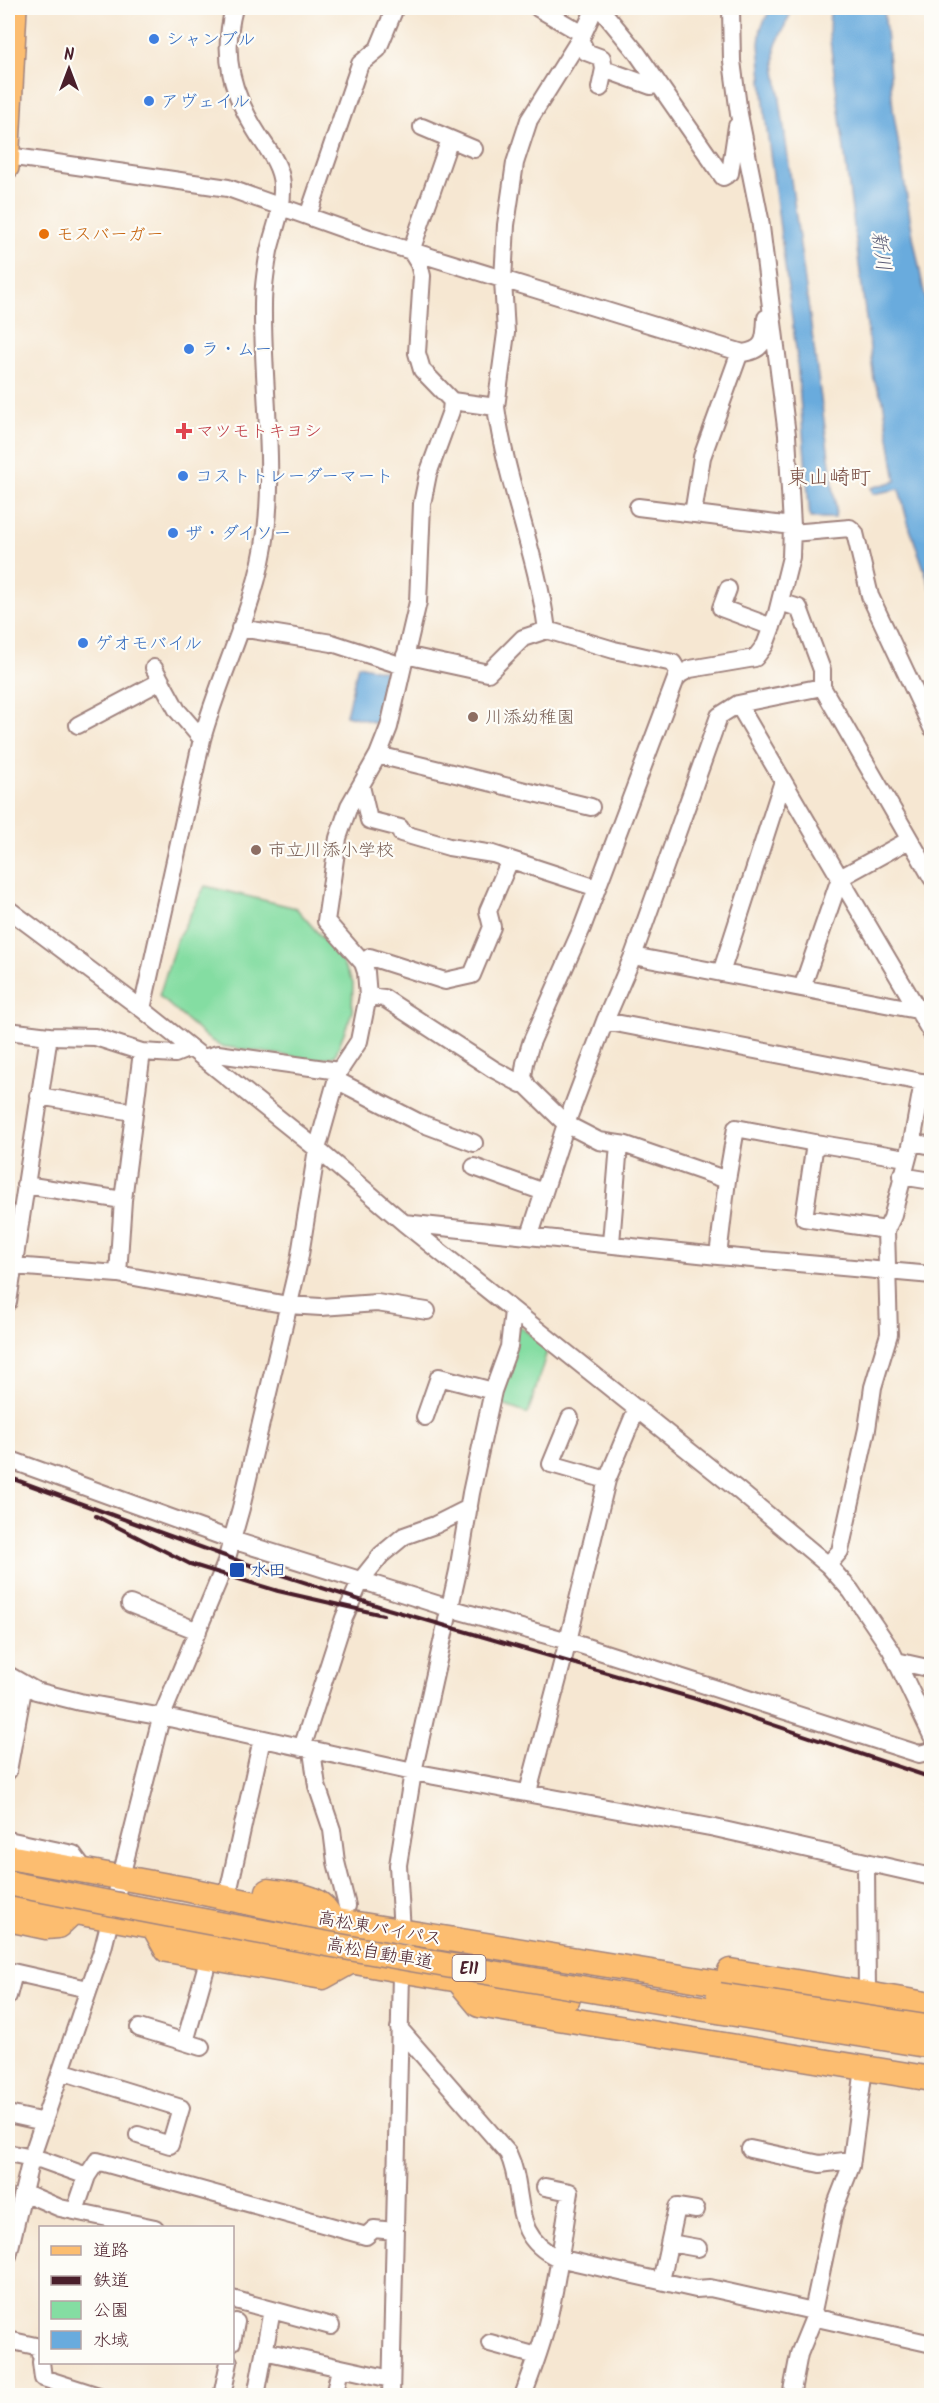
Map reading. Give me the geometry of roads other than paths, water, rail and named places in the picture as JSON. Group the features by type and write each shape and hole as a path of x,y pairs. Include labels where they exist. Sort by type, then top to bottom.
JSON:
{"highway":[{"name":"高松東バイパス","path":"8,1857 87,1873 339,1913 402,1932 932,2018"},
{"name":"高松自動車道","path":"8,1868 437,1949 932,2028"},
{"path":"158,1884 185,1877 230,1884 311,1898 327,1909 339,1913"},
{"name":"高松自動車道","path":"8,1883 182,1918 647,2000 932,2046"},
{"name":"高松東バイパス","path":"8,1900 458,1980 718,2034 932,2058"},
{"path":"8,1919 46,1927 58,1926 73,1912"},
{"path":"154,1927 167,1950 322,1977 350,1962"},
{"path":"444,1939 463,1927 474,1927 932,2005"},
{"path":"718,2034 864,2068 932,2079"}],"main road":[{"path":"8,168 16,8"}],"street":[{"path":"142,1009 202,739 210,710 253,593 266,533 269,462 263,305 270,250 282,207 282,182 276,162 247,117 231,78 228,49 229,29 234,8"},
{"path":"308,216 360,64 378,49 395,8"},
{"path":"538,8 582,37 586,52 602,58 604,69 600,88"},
{"path":"547,630 530,543 502,446 496,407 506,333 503,280 506,225 514,163 529,120 598,8 637,53 723,177 730,173 739,114"},
{"path":"727,1180 626,1145 598,1141 566,1124 528,1087 524,1077 531,1042 582,928 670,692 680,675 690,669 755,658 765,645 772,627 791,557 788,435 760,219 739,114 732,61 731,8"},
{"path":"604,69 651,86 658,84"},
{"path":"422,127 474,149"},
{"path":"411,251 450,139"},
{"path":"8,156 228,188 411,251 740,352 759,348 765,338 768,282"},
{"path":"411,251 419,264 422,276 417,353 422,370 452,401 496,407"},
{"path":"759,348 782,390"},
{"path":"693,514 702,457 740,352"},
{"path":"8,2256 31,2159 110,1919 161,1718 225,1565 301,1251 317,1149 337,1076 359,1041 368,996 363,963 326,921 333,860 349,806 378,755 390,727 418,602 422,504 426,484 451,411 452,401"},
{"path":"638,507 792,529 850,528 855,533 870,596 932,728"},
{"path":"728,589 721,608 772,627"},
{"path":"780,602 799,608 822,670 822,687 932,878"},
{"path":"240,628 332,643 404,660 488,673 523,638 547,630 614,650 673,663 680,675"},
{"path":"78,725 158,675 177,710 202,739"},
{"path":"530,1235 566,1124 605,1021 633,956 719,716 738,704 822,687"},
{"path":"738,704 932,1034"},
{"path":"378,755 591,807"},
{"path":"721,973 783,781"},
{"path":"361,786 369,820 400,828 401,833 449,847 493,854 597,888"},
{"path":"802,988 840,878 909,840"},
{"path":"363,963 370,957 445,981 472,975 492,927 488,911 510,860"},
{"path":"8,909 142,1009 317,1149 513,1311 790,1531 828,1565 872,1620 896,1661 932,1736"},
{"path":"633,956 917,1010"},
{"path":"368,996 384,998 493,1069 521,1084 526,1083"},
{"path":"605,1021 927,1083 892,1218 886,1230 889,1334 873,1388 867,1429 840,1551 828,1565"},
{"path":"8,1031 49,1036 95,1037 142,1052 218,1054 337,1076 418,1122 474,1143"},
{"path":"8,1302 12,1260 49,1036"},
{"path":"118,1274 123,1200 142,1052"},
{"path":"39,1096 133,1112"},
{"path":"718,1256 736,1128 906,1158"},
{"path":"912,1142 932,1146"},
{"path":"815,1143 804,1218 886,1230"},
{"path":"611,1243 619,1144"},
{"path":"474,1167 544,1192"},
{"path":"902,1176 932,1181"},
{"path":"25,1185 123,1200"},
{"path":"404,1223 718,1256 932,1275"},
{"path":"12,1260 118,1274 288,1305 321,1307 377,1303 427,1311"},
{"path":"264,2351 340,2369 391,2387 402,1932 398,1865 413,1772 494,1391 509,1347 513,1311"},
{"path":"425,1417 439,1377 494,1391"},
{"path":"528,1792 608,1480 624,1435 637,1408"},
{"path":"570,1418 551,1464 608,1480"},
{"path":"8,1459 232,1540 449,1608 568,1641 919,1754 932,1751"},
{"path":"339,1913 332,1830 307,1750 344,1618 361,1580 381,1555 404,1536 435,1525 469,1508"},
{"path":"130,1604 198,1630"},
{"path":"896,1661 932,1669"},
{"path":"8,1675 36,1691 80,1702 413,1772 724,1830 932,1877"},
{"path":"8,1771 24,1684"},
{"path":"230,1884 262,1739"},
{"path":"8,1840 73,1854 87,1873"},
{"path":"866,1862 867,1994"},
{"path":"139,2028 193,2044 209,1957"},
{"path":"8,1996 10,1972 88,1989"},
{"path":"399,2028 508,2153 513,2164 522,2221 542,2250 558,2258 696,2289 710,2288 814,2313 817,2318 851,2327 932,2344"},
{"path":"791,2396 800,2354 814,2313 835,2207 852,2160 864,2068"},
{"path":"61,2071 181,2108 170,2145 138,2135"},
{"path":"8,2114 44,2122"},
{"path":"750,2149 820,2164 852,2160"},
{"path":"8,2153 42,2160 87,2176"},
{"path":"75,2211 87,2176 97,2161 366,2236 374,2229 394,2231"},
{"path":"523,2396 548,2324 558,2258 577,2192 545,2187"},
{"path":"23,2192 60,2208 146,2226"},
{"path":"661,2281 677,2207 696,2210"},
{"path":"670,2242 698,2248"},
{"path":"234,2300 331,2326"},
{"path":"256,2396 272,2310"},
{"path":"234,2332 236,2322"},
{"path":"8,2340 39,2347"},
{"path":"490,2343 537,2356"},
{"path":"41,2364 43,2378 99,2396"},
{"path":"222,2396 229,2364"},
{"path":"334,2396 340,2369"}],"water":[{"path":"771,8 793,8 775,47 775,63 836,508 835,518 810,518 796,349 765,115 759,44 761,28"},
{"name":"新川","path":"830,8 884,8 893,109 913,236 931,327 931,589 899,489 873,494 871,488 896,481 883,400 874,380 829,33"},
{"path":"358,665 389,672 377,723 346,715"}],"railway":[{"path":"8,1477 247,1564 388,1609 696,1699 932,1778"},
{"path":"96,1516 190,1564 278,1591 383,1615"}],"place":[{"name":"シャンブル","path":"154,39"},
{"name":"アヴェイル","path":"149,101"},
{"name":"モスバーガー","path":"44,234"},
{"name":"ラ・ムー","path":"189,349"},
{"name":"マツモトキヨシ","path":"184,431"},
{"name":"コストトレーダーマート","path":"183,476"},
{"name":"ザ・ダイソー","path":"173,533"},
{"name":"ゲオモバイル","path":"83,643"},
{"name":"川添幼稚園","path":"473,717"},
{"name":"市立川添小学校","path":"256,850"},
{"name":"水田","path":"237,1570"}],"district":[{"name":"東山崎町","path":"829,477"}]}
